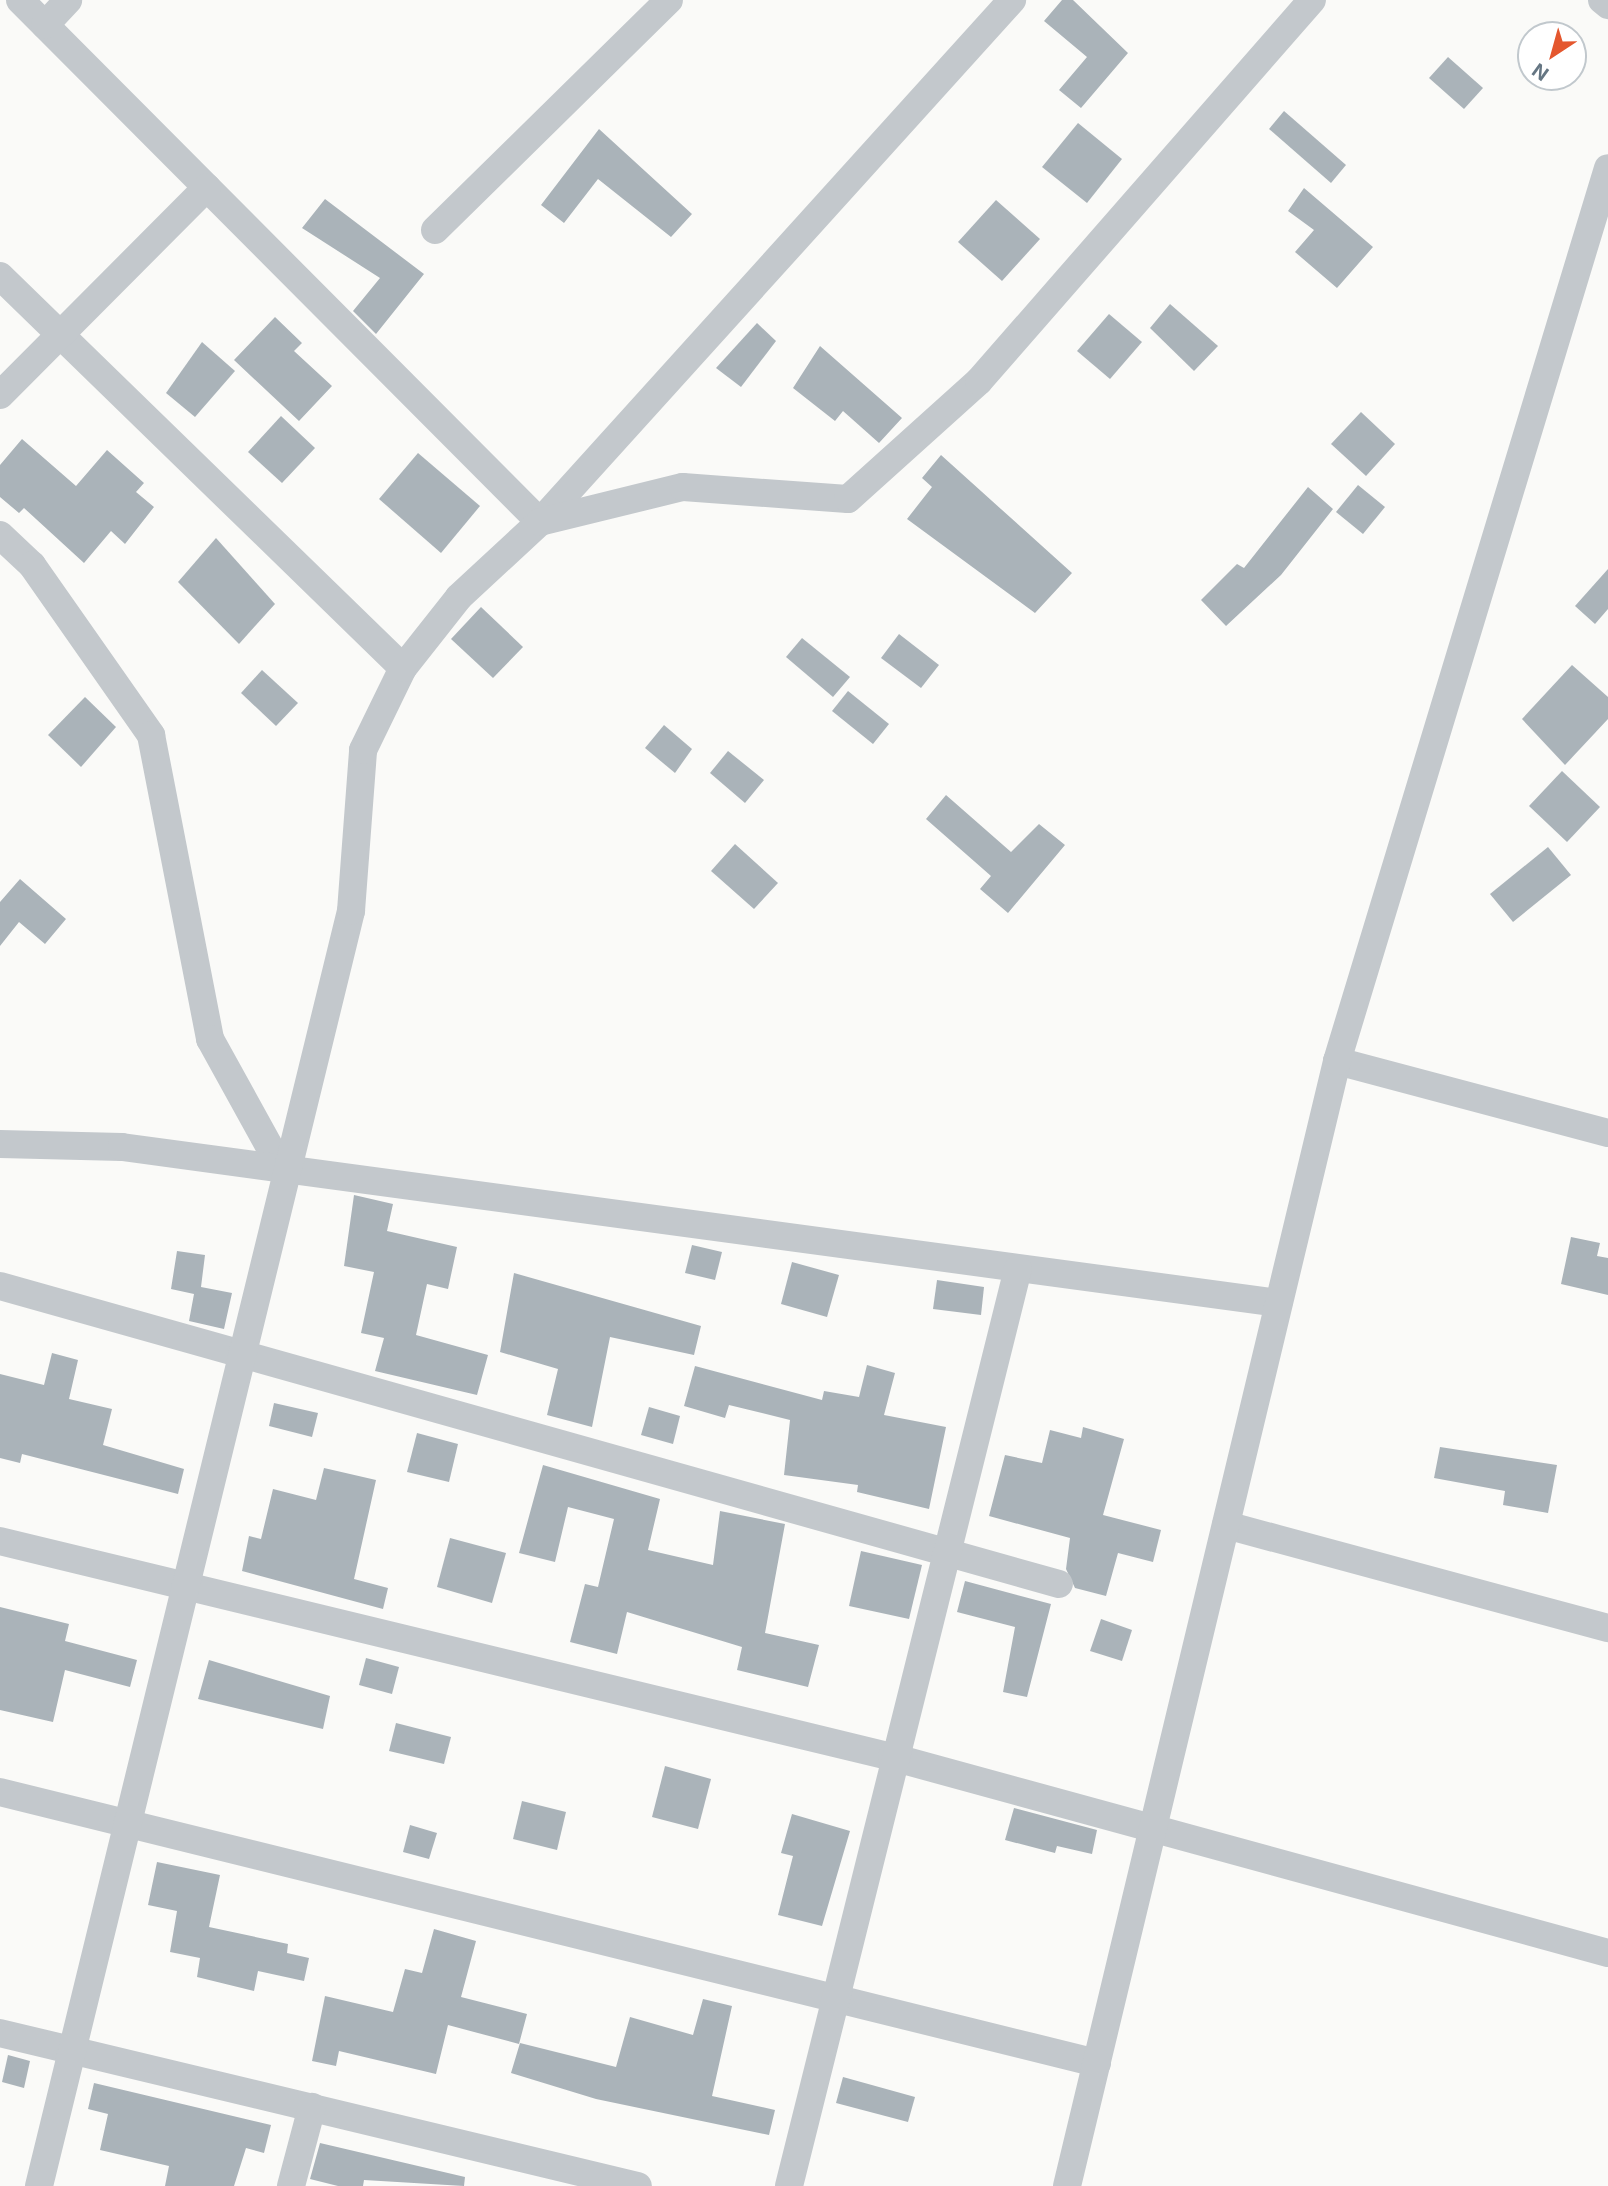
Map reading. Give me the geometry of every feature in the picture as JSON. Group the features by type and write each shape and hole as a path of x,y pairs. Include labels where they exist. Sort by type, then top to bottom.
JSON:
{"street":[{"path":"20,0 540,522"},
{"path":"45,25 68,0"},
{"path":"435,230 668,0"},
{"path":"39,2186 283,1171 351,911 363,750 403,668 458,597 540,522 1012,0"},
{"path":"540,522 683,487 848,499 979,381 1312,0"},
{"path":"1602,0 1608,5"},
{"path":"1067,2186 1337,1061 1608,168"},
{"path":"0,394 206,187"},
{"path":"0,276 403,668"},
{"path":"0,535 32,565 151,735 210,1039 283,1171"},
{"path":"1337,1061 1608,1133"},
{"path":"0,1144 122,1147 283,1171 1279,1303"},
{"path":"789,2186 892,1757 1018,1269"},
{"path":"0,1286 1059,1584"},
{"path":"1226,1525 1608,1628"},
{"path":"0,1541 892,1757 1608,1953"},
{"path":"0,1792 1097,2063"},
{"path":"0,2033 638,2186"},
{"path":"291,2186 312,2107"}],"building":[{"path":"1062,0 1073,0 1128,53 1081,108 1059,90 1087,57 1044,21"},
{"path":"1448,57 1483,88 1464,109 1429,78"},
{"path":"1284,111 1346,165 1331,183 1269,129"},
{"path":"1078,123 1122,159 1087,203 1042,167"},
{"path":"599,129 692,214 671,237 598,179 564,223 541,205"},
{"path":"1304,188 1373,247 1337,288 1295,252 1314,230 1288,211"},
{"path":"325,199 424,274 376,334 353,311 380,278 302,228"},
{"path":"996,200 1040,239 1002,281 958,242"},
{"path":"1170,304 1218,346 1194,371 1150,328"},
{"path":"1109,314 1142,342 1110,379 1077,351"},
{"path":"275,317 302,343 294,351 332,386 299,421 234,360"},
{"path":"757,323 776,341 741,387 716,368"},
{"path":"202,342 235,371 195,417 166,393"},
{"path":"820,346 902,418 879,443 843,411 835,421 793,388"},
{"path":"1361,412 1395,444 1366,476 1331,444"},
{"path":"281,416 315,448 282,483 248,452"},
{"path":"22,439 76,486 107,450 144,483 136,492 154,507 125,544 111,531 84,563 24,508 19,513 0,497 0,465"},
{"path":"418,453 480,506 441,553 379,499"},
{"path":"941,455 1072,573 1035,613 907,519 932,487 922,478"},
{"path":"1358,485 1385,507 1363,534 1336,512"},
{"path":"1308,487 1333,509 1281,575 1226,626 1201,600 1237,564 1244,568"},
{"path":"216,538 275,604 239,644 178,582"},
{"path":"1608,569 1608,609 1595,624 1575,606"},
{"path":"481,607 523,647 493,678 451,639"},
{"path":"899,634 939,665 921,688 881,658"},
{"path":"802,638 850,677 833,697 786,657"},
{"path":"1572,665 1608,697 1608,719 1565,765 1522,719"},
{"path":"262,670 298,703 276,726 241,693"},
{"path":"848,691 889,724 873,744 832,711"},
{"path":"85,697 116,727 81,767 48,735"},
{"path":"664,725 692,749 675,773 645,748"},
{"path":"728,751 764,780 745,803 710,773"},
{"path":"1562,771 1600,807 1567,842 1529,806"},
{"path":"946,795 1011,852 1039,824 1065,845 1008,913 980,889 991,876 926,819"},
{"path":"735,844 778,883 754,909 711,871"},
{"path":"1548,847 1571,875 1513,922 1490,894"},
{"path":"20,879 66,919 45,944 19,922 0,946 0,902"},
{"path":"354,1195 393,1204 387,1231 457,1247 448,1289 427,1284 416,1335 488,1355 477,1395 375,1371 384,1338 361,1333 374,1272 344,1266"},
{"path":"1571,1237 1600,1243 1597,1256 1608,1258 1608,1295 1561,1284"},
{"path":"692,1245 722,1252 715,1280 685,1273"},
{"path":"177,1251 205,1255 201,1287 232,1293 224,1329 189,1321 194,1294 171,1289"},
{"path":"792,1262 839,1275 827,1317 781,1304"},
{"path":"514,1273 701,1326 694,1355 610,1337 592,1427 547,1415 558,1369 500,1352"},
{"path":"937,1280 984,1287 981,1315 933,1309"},
{"path":"52,1353 78,1360 69,1399 112,1409 103,1445 184,1469 178,1494 22,1454 20,1463 0,1458 0,1374 44,1385"},
{"path":"867,1365 895,1373 884,1415 946,1427 929,1509 857,1492 858,1485 784,1475 790,1420 729,1405 725,1418 684,1406 695,1366 822,1400 824,1391 859,1397"},
{"path":"274,1403 318,1413 312,1437 269,1426"},
{"path":"649,1407 680,1416 673,1444 641,1435"},
{"path":"1083,1427 1124,1439 1103,1515 1161,1530 1153,1562 1118,1553 1106,1596 1075,1588 1066,1569 1070,1538 989,1516 1005,1455 1042,1463 1050,1430 1081,1438"},
{"path":"417,1433 458,1444 449,1482 407,1472"},
{"path":"1440,1447 1557,1465 1548,1513 1503,1505 1505,1491 1434,1478"},
{"path":"543,1465 660,1499 648,1550 713,1565 720,1511 785,1524 765,1633 819,1645 808,1687 737,1670 742,1647 627,1612 617,1654 570,1642 585,1584 598,1587 614,1519 568,1507 555,1562 519,1553"},
{"path":"324,1468 376,1480 354,1579 388,1588 383,1609 242,1571 249,1536 261,1539 273,1489 316,1500"},
{"path":"450,1538 506,1553 492,1603 437,1587"},
{"path":"861,1551 922,1565 909,1619 849,1606"},
{"path":"965,1581 1051,1604 1027,1697 1003,1692 1015,1627 957,1612"},
{"path":"0,1607 69,1624 65,1641 137,1660 130,1687 65,1670 53,1722 0,1710"},
{"path":"1101,1619 1132,1630 1122,1661 1090,1651"},
{"path":"366,1658 399,1667 392,1694 359,1685"},
{"path":"209,1660 330,1696 323,1729 198,1699"},
{"path":"396,1723 451,1737 444,1764 389,1751"},
{"path":"665,1766 711,1779 698,1829 652,1817"},
{"path":"522,1801 566,1812 557,1850 513,1839"},
{"path":"1014,1808 1097,1830 1092,1854 1057,1846 1055,1853 1005,1840"},
{"path":"792,1814 850,1831 822,1926 778,1915 793,1856 781,1853"},
{"path":"410,1825 437,1833 429,1859 403,1852"},
{"path":"157,1862 220,1875 209,1927 288,1944 287,1953 309,1958 304,1981 258,1971 254,1991 197,1977 200,1958 170,1952 177,1911 148,1905"},
{"path":"434,1929 476,1941 461,1997 527,2014 519,2044 448,2025 436,2074 339,2051 336,2066 312,2061 325,1996 393,2012 405,1969 422,1973"},
{"path":"703,1999 732,2006 712,2096 775,2110 769,2135 596,2099 511,2073 520,2043 616,2067 630,2017 693,2035"},
{"path":"8,2055 30,2061 24,2088 2,2082"},
{"path":"843,2077 915,2097 908,2122 836,2103"},
{"path":"94,2083 271,2125 264,2153 246,2148 234,2186 165,2186 169,2166 100,2150 108,2114 88,2109"},
{"path":"320,2143 465,2177 464,2186 364,2180 363,2186 338,2186 310,2179"}]}
